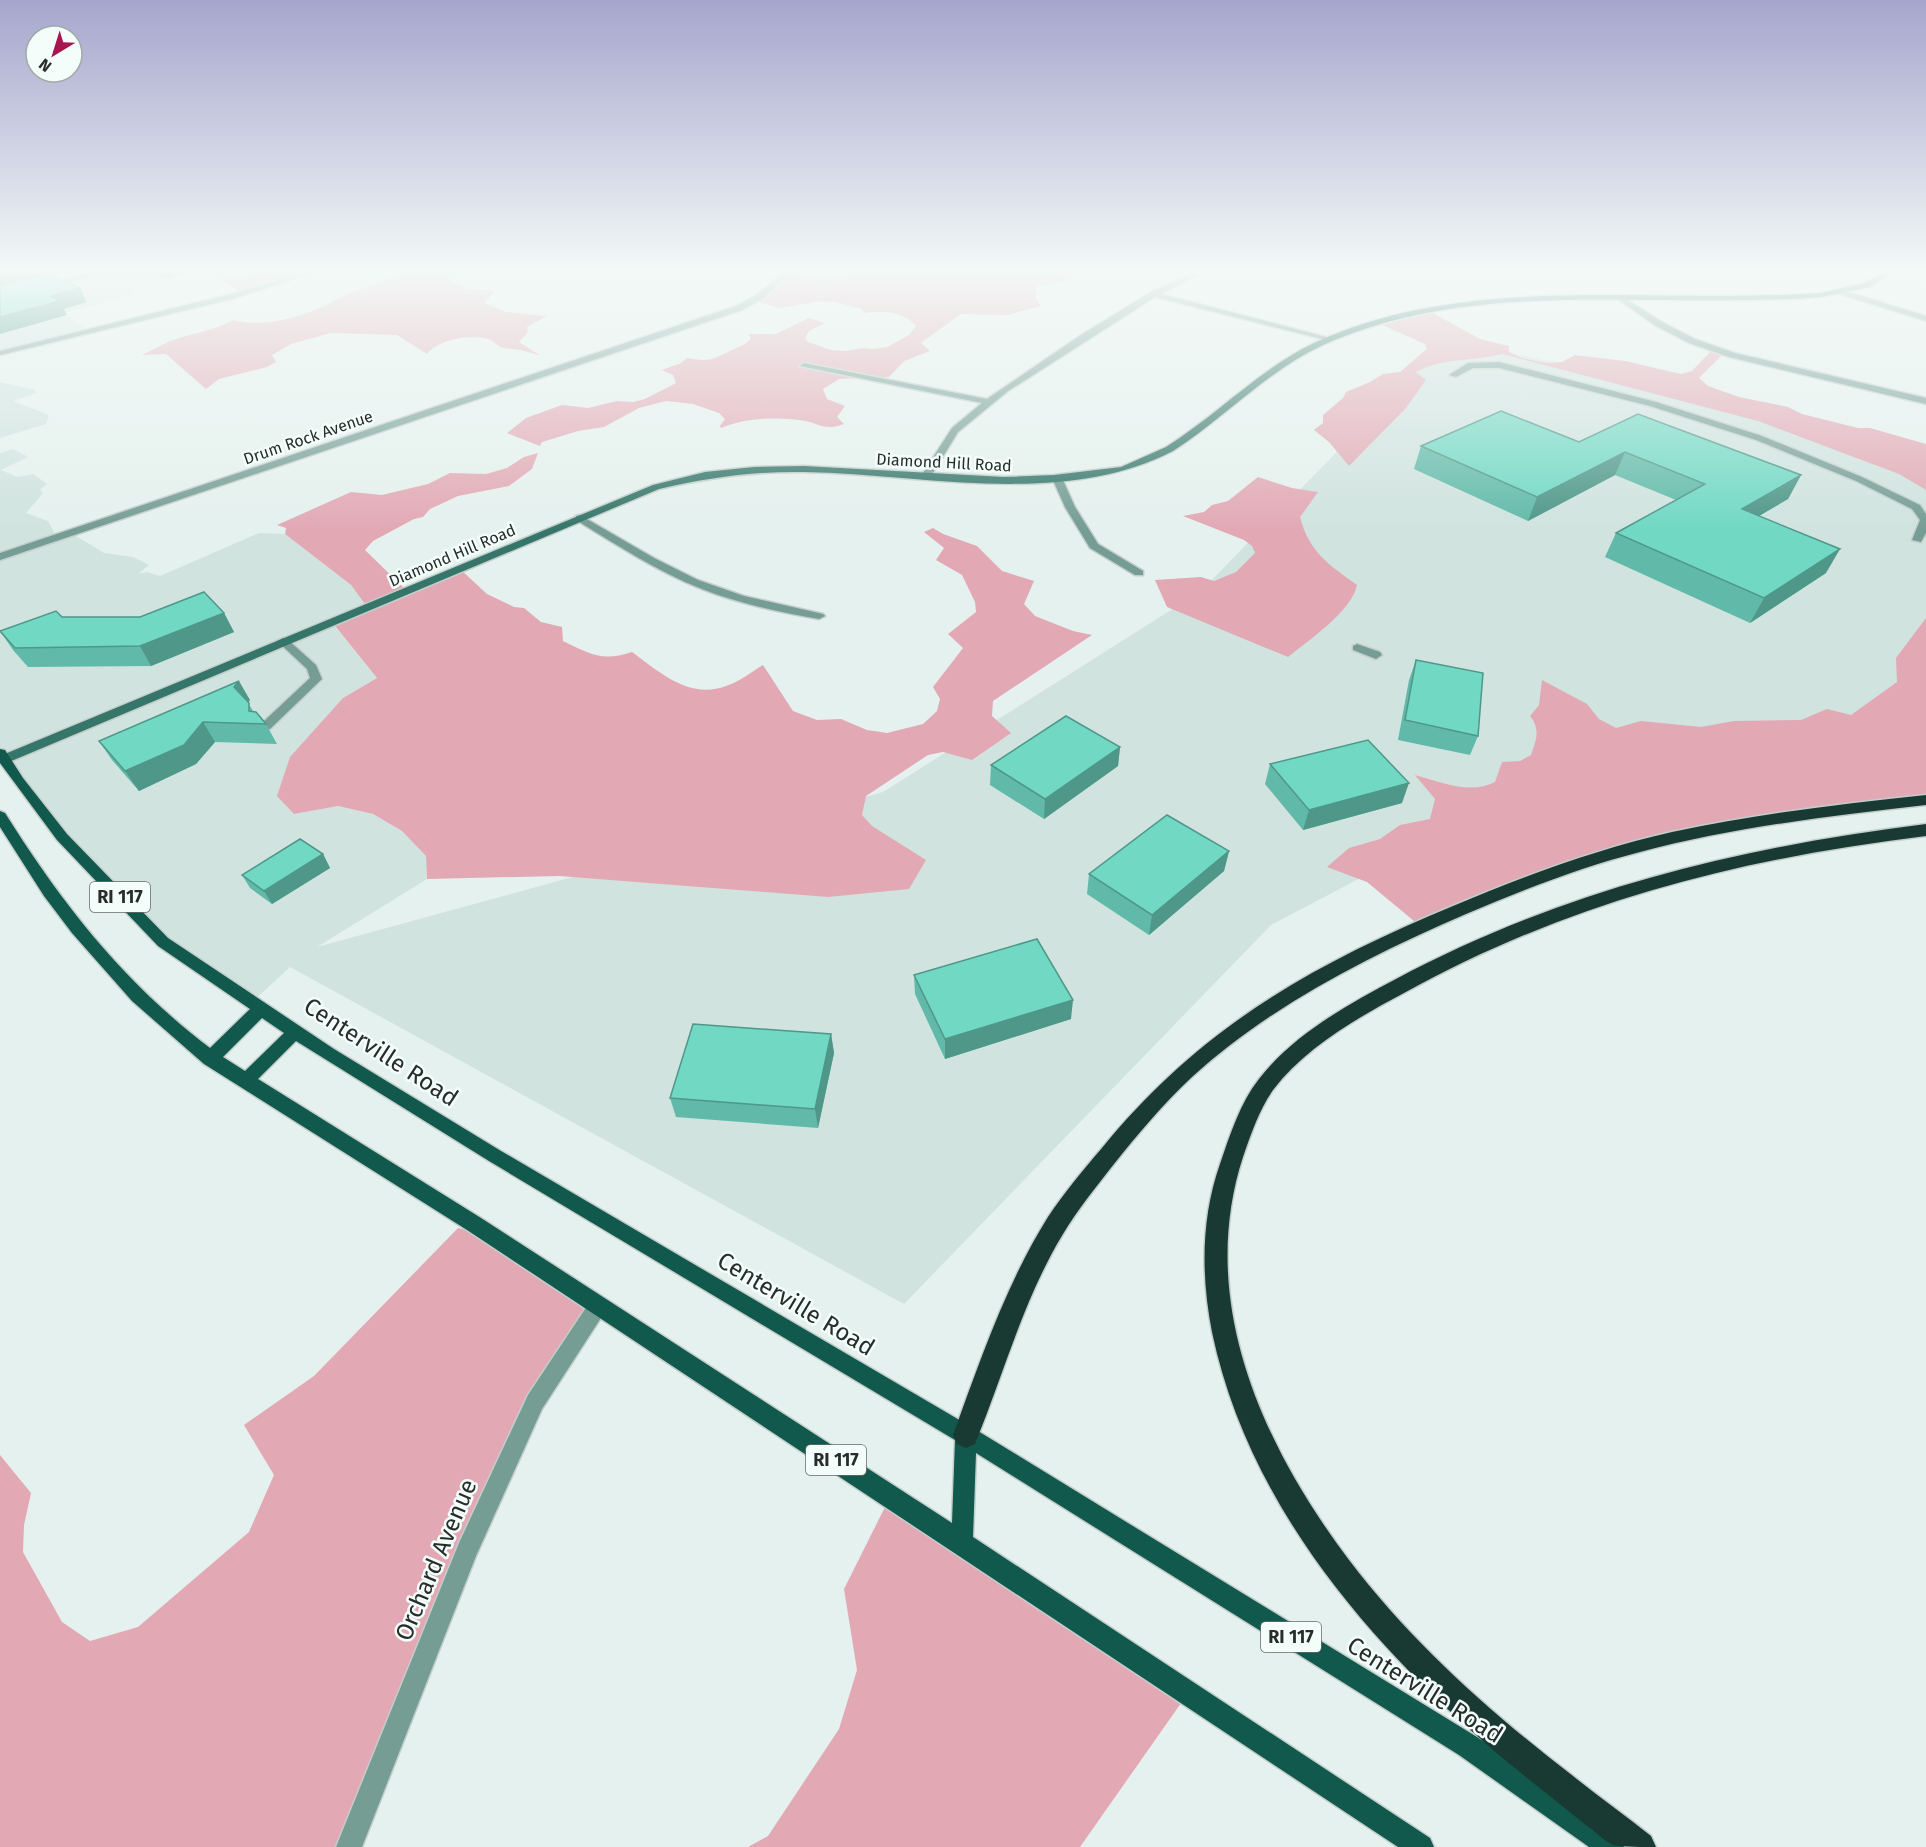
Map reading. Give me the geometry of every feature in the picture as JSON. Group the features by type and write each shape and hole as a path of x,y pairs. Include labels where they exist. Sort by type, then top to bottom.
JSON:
{"highway":[{"path":"966,1435 1024,1283 1056,1226 1080,1190 1147,1110 1195,1063 1289,994 1409,931 1562,870 1640,846 1824,812 1926,800"},
{"path":"1640,1847 1548,1777 1453,1693 1396,1636 1341,1572 1297,1509 1262,1447 1221,1325 1214,1223 1224,1178 1236,1143 1266,1083 1299,1050 1335,1023 1421,973 1518,929 1585,904 1700,869 1797,846 1926,830"}],"main road":[{"name":"Centerville Road","path":"1,758 62,837 163,942 328,1054 495,1156 966,1435 1467,1746 1611,1847"},
{"name":"RI 117","path":"0,816 29,864 91,946 138,1000 210,1059 474,1224 1421,1847"},
{"path":"210,1059 262,1008"},
{"path":"246,1080 296,1031"},
{"path":"962,1543 966,1435"}],"street":[{"name":"Drum Rock Avenue","path":"0,557 590,358"},
{"path":"926,476 955,430 989,402 1052,358"},
{"name":"Diamond Hill Road","path":"1,758 656,486 681,478 725,471 811,469 1006,482 1123,469 1159,456 1195,433 1278,368 1296,358"},
{"path":"1745,358 1926,401"},
{"path":"1453,375 1471,366 1498,365 1653,404 1759,438 1859,479 1916,507 1925,520 1917,540"},
{"path":"804,366 989,402"},
{"path":"1057,478 1070,507 1094,546 1138,573"},
{"path":"580,518 624,545 696,583 738,597 819,616"},
{"path":"266,726 316,680 312,668 284,641"},
{"path":"1357,648 1376,655"},
{"name":"Orchard Avenue","path":"349,1847 467,1551 535,1402 598,1307"}],"shaded area":[{"path":"171,358 274,358 276,362 267,367 219,379 206,389"},
{"path":"687,358 705,360 911,358 904,361 889,377 839,379 823,389 827,399 845,406 837,417 844,424 837,426 826,427 799,420 769,419 750,420 721,428 725,419 719,413 693,404 666,401 639,408 604,427 578,431 542,442 540,446 507,433 526,418 562,405 588,408 617,401 633,402 645,399 676,383 673,375 662,370 681,363"},
{"path":"1416,358 1475,358 1437,364 1416,372 1426,380 1406,408 1349,466 1329,442 1314,430 1323,423 1323,415 1343,398 1346,392 1383,374 1400,372"},
{"path":"1428,358 1534,358 1714,398 1926,479 1926,713 1600,752 1271,925 904,1304 290,967 252,1002 148,928 0,757 0,453 13,449 28,457 1,470 17,477 33,474 47,484 40,490 43,493 26,513 48,521 56,536 71,533 104,553 133,557 149,565 138,574 147,572 160,576 259,533 285,534 351,585 365,604 331,622 377,678 343,698 294,814 338,806 373,814 402,831 426,856 427,879 317,947 883,792 1201,591"},
{"path":"1518,358 1546,363 1562,362 1569,358 1602,358 1625,361 1681,374 1692,371 1704,358 1719,358 1699,378 1708,386 1739,397 1788,407 1802,414 1858,428 1870,428 1926,444 1926,490 1899,474 1758,421"},
{"path":"0,382 35,390 36,393 13,401 49,415 46,424 0,438"},
{"path":"538,453 532,469 509,486 458,496 430,509 423,517 414,519 373,541 365,550 405,589 460,569 487,594 514,607 524,608 541,622 562,627 563,641 589,653 612,656 632,652 676,682 700,689 713,689 731,684 763,665 793,711 817,720 841,719 867,730 887,733 923,724 937,711 940,699 933,687 963,648 948,634 976,612 975,602 962,575 936,560 944,548 924,532 933,528 977,546 1002,571 1034,581 1024,604 1035,616 1073,631 1092,635 993,701 992,716 1011,733 972,760 943,752 928,755 866,796 862,815 872,826 926,860 909,889 828,897 559,876 427,879 426,856 402,831 373,814 338,806 294,814 277,796 290,757 343,698 377,678 331,621 365,604 351,585 285,534 286,528 277,525 351,492 382,495 428,484 450,473 486,474 507,468 524,457"},
{"path":"1258,477 1292,488 1318,492 1300,517 1304,529 1321,557 1357,585 1339,615 1288,657 1167,607 1155,580 1201,577 1214,581 1236,572 1255,553 1252,546 1244,540 1183,516 1204,512 1212,505 1228,501"},
{"path":"1926,618 1926,801 1750,823 1583,864 1420,926 1367,882 1327,867 1349,848 1380,839 1400,825 1430,819 1435,799 1415,775 1455,786 1485,786 1495,782 1502,762 1520,761 1531,755 1536,740 1536,726 1530,716 1539,705 1542,680 1587,704 1599,719 1616,728 1641,721 1701,727 1734,721 1801,720 1827,709 1851,715 1897,682 1896,658"},
{"path":"458,1228 471,1231 588,1308 530,1405 348,1847 0,1847 0,1455 31,1493 24,1525 23,1552 62,1622 90,1641 138,1627 249,1532 274,1475 244,1425 314,1376"},
{"path":"886,1505 1186,1696 1080,1847 748,1847 768,1836 839,1729 857,1670 844,1589"}],"building":[{"path":"1501,411 1579,442 1638,414 1801,475 1742,509 1840,549 1764,598 1616,533 1705,484 1625,452 1537,497 1421,446"},
{"path":"204,592 224,613 140,646 15,648 0,631 56,611 62,617 140,617"},
{"path":"1416,660 1483,673 1478,736 1405,720"},
{"path":"239,681 234,687 249,703 249,711 256,712 266,724 203,722 184,745 125,771 99,741"},
{"path":"1066,716 1120,747 1045,799 991,765"},
{"path":"1368,740 1409,783 1309,810 1270,764"},
{"path":"1167,815 1229,851 1152,915 1089,874"},
{"path":"300,839 323,854 264,891 242,875"},
{"path":"1037,939 1073,1000 945,1039 914,975"},
{"path":"693,1024 831,1034 815,1109 670,1098"}]}
